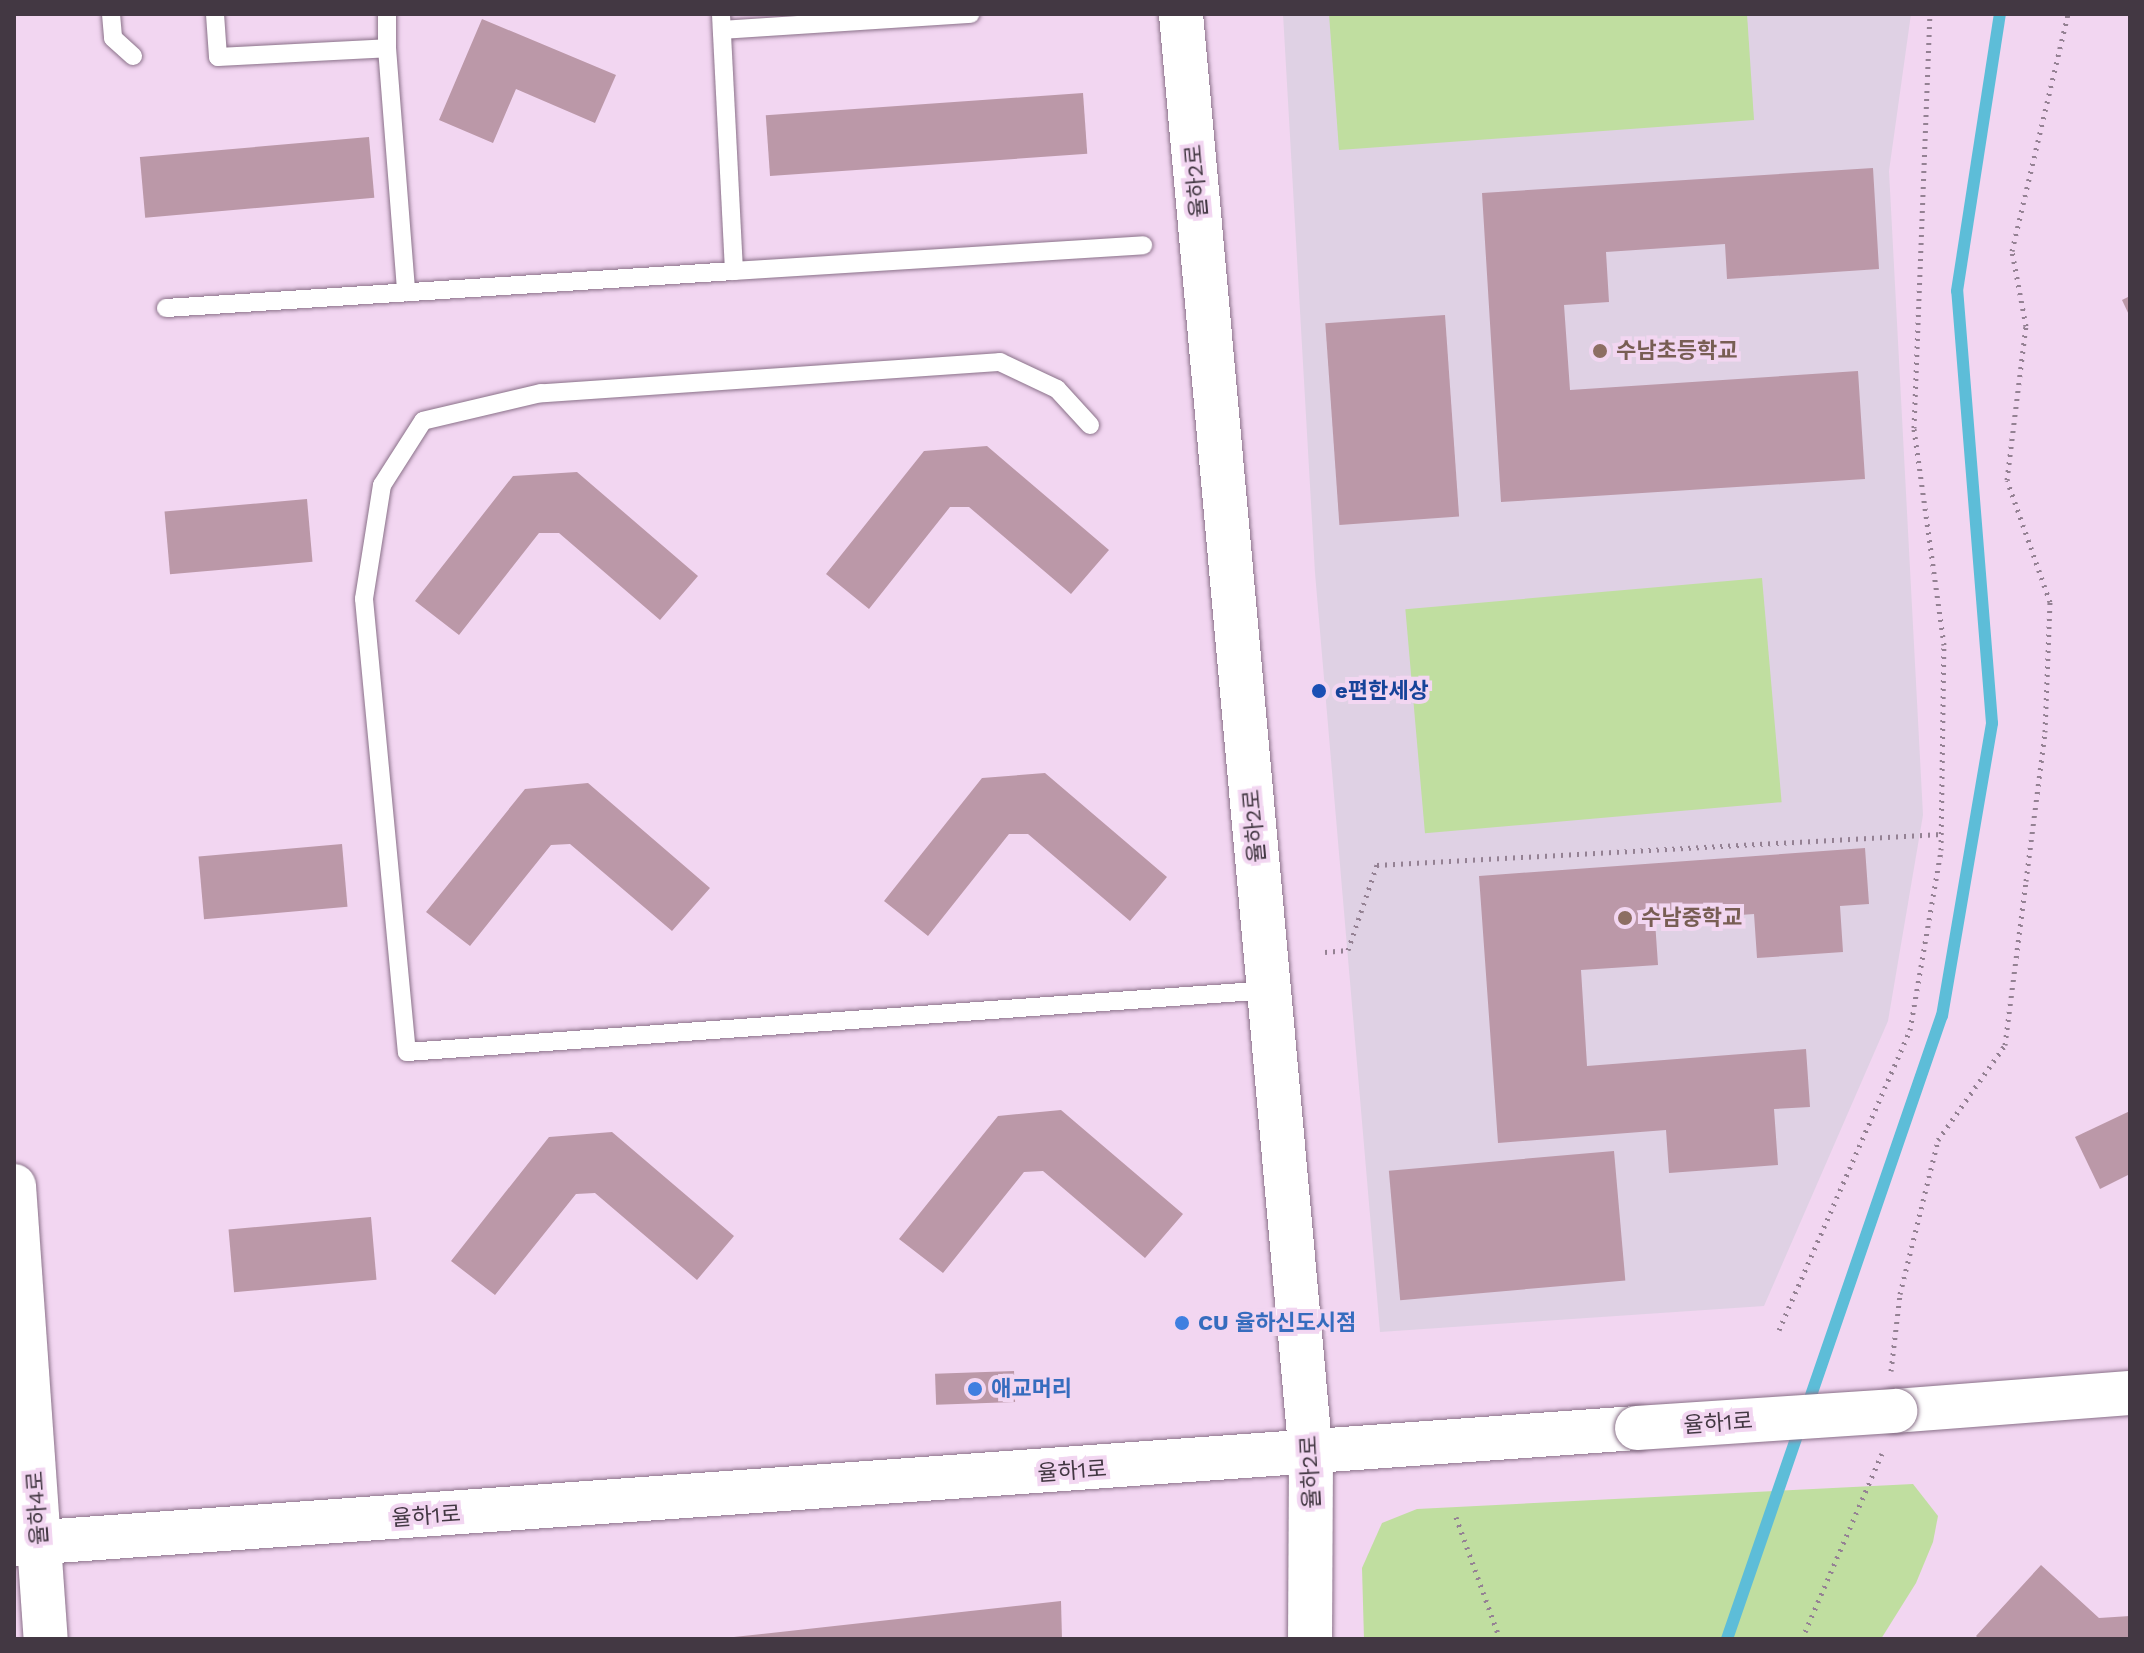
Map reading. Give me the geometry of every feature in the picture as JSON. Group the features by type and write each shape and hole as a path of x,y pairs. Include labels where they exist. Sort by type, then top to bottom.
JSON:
{"street":[{"name":"율하2로","path":"1181,14 1311,1455 1310,1639"},
{"name":"율하4로","path":"14,1186 27,1543 46,1639"},
{"name":"율하1로","path":"27,1543 1311,1455 2130,1393"}],"lane":[{"path":"111,14 113,38 133,56"},
{"path":"215,14 218,57 387,48"},
{"path":"387,14 406,292"},
{"path":"734,271 721,22 970,14"},
{"path":"166,308 1143,245"},
{"path":"1090,425 1057,389 1000,362 541,393 423,421 382,485 364,599 407,1052 1269,990"}],"path":[{"path":"1779,1330 1910,1030 1941,834 1944,645 1914,428 1930,14"},
{"path":"1802,1639 1881,1459 1889,1413 1900,1294 1938,1140 2005,1045 2045,732 2050,602 2007,480 2026,326 2012,251 2068,14"},
{"path":"1325,952 1348,950 1377,865 1941,834"},
{"path":"1456,1517 1500,1639"}],"shaded area":[{"path":"1283,14 1911,14 1889,171 1923,815 1888,1021 1764,1306 1380,1332 1315,573"}],"green space":[{"path":"1329,14 1747,14 1754,120 1339,150"},
{"path":"1762,578 1782,802 1425,833 1405,609"},
{"path":"1913,1484 1938,1516 1933,1542 1916,1583 1881,1639 1364,1639 1362,1568 1382,1523 1417,1509"}],"building":[{"path":"482,19 616,75 595,123 516,89 493,143 439,120"},
{"path":"1083,93 1087,154 770,176 766,115"},
{"path":"369,137 374,198 145,218 140,157"},
{"path":"1873,168 1879,269 1727,279 1725,244 1606,252 1609,302 1564,305 1570,390 1858,371 1865,479 1501,502 1482,193"},
{"path":"2130,296 2130,317 2122,300"},
{"path":"1445,315 1459,517 1339,525 1325,323"},
{"path":"987,446 1109,550 1071,594 969,507 950,507 869,609 826,574 924,451"},
{"path":"577,472 698,576 660,620 559,533 539,533 459,635 415,601 513,476"},
{"path":"307,499 312,562 170,574 165,511"},
{"path":"1045,773 1167,877 1130,921 1028,834 1009,834 928,936 884,901 982,778"},
{"path":"588,783 710,888 672,931 570,844 551,845 470,946 426,912 525,789"},
{"path":"342,844 347,907 204,919 199,857"},
{"path":"1865,848 1869,904 1840,906 1843,952 1757,958 1754,914 1655,921 1658,965 1581,970 1587,1066 1806,1049 1810,1107 1774,1109 1778,1165 1669,1173 1666,1130 1498,1143 1479,876"},
{"path":"1061,1110 1183,1214 1145,1258 1043,1171 1024,1172 943,1273 899,1239 998,1116"},
{"path":"2130,1111 2130,1174 2100,1189 2075,1137"},
{"path":"612,1132 734,1236 697,1280 595,1193 576,1194 495,1295 451,1261 549,1137"},
{"path":"1614,1151 1625,1281 1400,1300 1389,1171"},
{"path":"371,1217 376,1280 234,1292 229,1229"},
{"name":"애교머리","path":"1014,1371 1015,1402 936,1405 935,1374"},
{"path":"2041,1565 2099,1618 2130,1616 2130,1639 1979,1639 1976,1636"},
{"path":"1061,1601 1062,1639 734,1639 734,1637"}],"waterway":[{"path":"1807,1407 1942,1016 1992,723 1957,291 2000,14"},
{"path":"1727,1639 1801,1424"}],"place":[{"name":"수남초등학교","path":"1600,351"},
{"name":"e편한세상","path":"1319,691"},
{"name":"수남중학교","path":"1625,918"},
{"name":"CU 율하신도시점","path":"1182,1323"},
{"name":"애교머리","path":"975,1389"}]}
